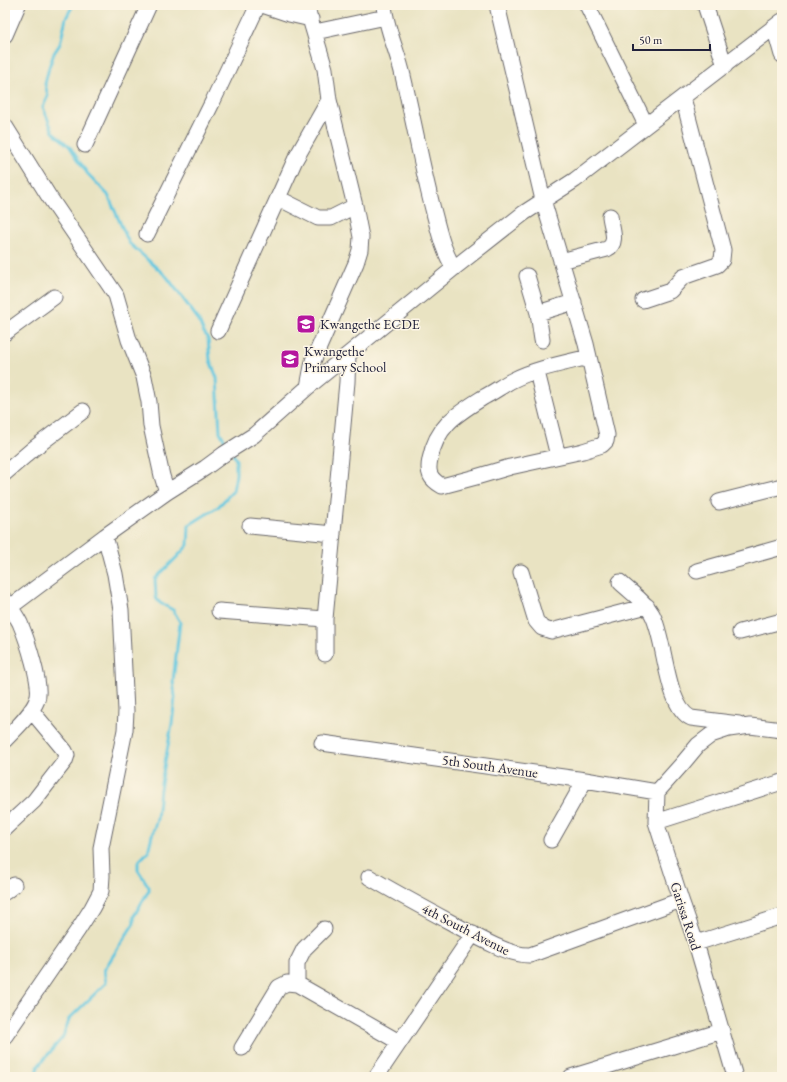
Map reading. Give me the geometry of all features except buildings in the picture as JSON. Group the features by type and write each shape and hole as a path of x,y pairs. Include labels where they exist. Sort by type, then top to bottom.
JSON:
{"street":[{"path":"5,35 18,5"},
{"path":"85,145 149,5"},
{"path":"147,234 258,5"},
{"path":"262,5 289,14 313,26 385,11 403,74 427,187 443,245 448,259 454,268"},
{"path":"306,5 325,69 329,100 355,206 361,237 360,250 356,263 313,361 308,387"},
{"path":"497,5 543,200 589,357 606,441 602,445 596,447 510,467 442,486 434,481 430,474 429,463 432,448 441,431 450,420 513,380 589,357"},
{"path":"587,5 646,126"},
{"path":"705,5 725,66"},
{"path":"5,740 31,710 38,698 38,684 25,638 19,622 7,606 167,492 254,435 308,387 524,213 575,180 778,24"},
{"path":"778,24 782,55"},
{"path":"643,300 670,291 683,277 717,265 722,260 723,250 683,98"},
{"path":"218,331 295,160 329,100"},
{"path":"5,126 48,196 116,296 129,340 144,378 149,402 151,426 167,492"},
{"path":"278,198 318,218 331,218 355,206"},
{"path":"562,261 611,246 614,240 610,216"},
{"path":"527,276 538,313 542,340"},
{"path":"5,333 54,297"},
{"path":"538,313 574,302"},
{"path":"325,654 325,619 347,382 348,355"},
{"path":"537,372 558,456"},
{"path":"5,473 33,449 83,411"},
{"path":"719,502 782,486"},
{"path":"250,526 333,534"},
{"path":"5,1036 78,930 101,891 101,848 125,730 126,711 121,610 115,574 105,536"},
{"path":"697,572 782,547"},
{"path":"521,572 536,621 542,628 551,631 647,606"},
{"path":"620,582 647,606 653,615 660,637 673,693 680,709 685,715 691,718 782,730"},
{"path":"219,611 325,619"},
{"path":"740,632 782,621"},
{"path":"5,828 34,800 65,761 65,751 31,710"},
{"path":"657,792 698,745 711,736 729,728 750,726"},
{"name":"5th South Avenue","path":"322,743 586,780 657,792"},
{"path":"551,840 586,780"},
{"path":"656,822 782,782"},
{"name":"Garissa Road","path":"657,792 656,822 696,943 735,1077"},
{"name":"4th South Avenue","path":"369,877 473,934 512,953 522,956 530,955 681,900"},
{"path":"696,943 782,916"},
{"path":"297,984 297,963 304,949 324,929"},
{"path":"376,1077 473,934"},
{"path":"242,1048 279,987 288,983 297,984 399,1042"},
{"path":"571,1077 722,1031"}],"waterway":[{"path":"73,5 66,18 60,44 54,53 49,67 45,84 48,96 43,107 53,132 70,147 87,173 108,195 129,243 167,277 198,319 208,339 210,360 217,378 220,432 228,446"},
{"path":"34,1077 39,1065 63,1037 69,1019 106,983 104,970 134,923 134,916 149,890 149,887 138,870 138,862 148,852 157,819 160,789 172,724 175,697 173,681 180,622 173,610 160,603 156,598 155,579 188,545 189,525 218,507 233,491 236,475 236,460 233,454"}],"place":[{"name":"Kwangethe ECDE","path":"306,324"},
{"name":"Kwangethe Primary School","path":"290,359"}]}
